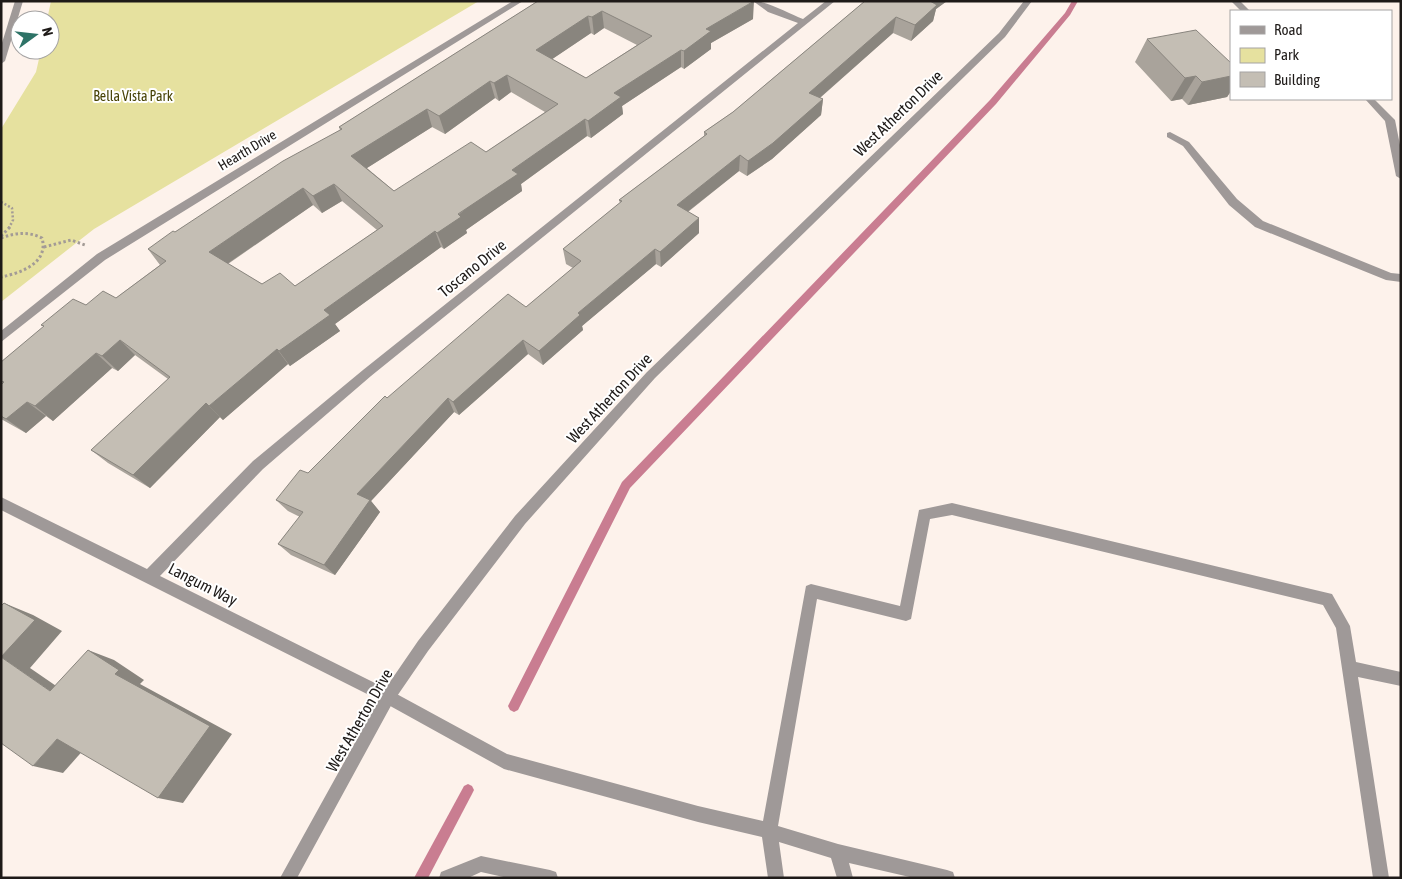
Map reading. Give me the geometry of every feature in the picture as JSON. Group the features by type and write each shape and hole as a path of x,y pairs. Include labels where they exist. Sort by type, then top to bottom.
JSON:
{"street":[{"path":"1,61 19,1"},
{"name":"Hearth Drive","path":"1,338 101,257 518,1"},
{"path":"757,1 772,10 805,23"},
{"name":"Toscano Drive","path":"149,577 258,465 367,372 831,1"},
{"name":"West Atherton Drive","path":"288,878 388,697 422,646 520,520 651,375 1002,35 1028,1"},
{"path":"1235,1 1245,10"},
{"path":"1371,100 1390,120 1401,176"},
{"path":"1170,135 1186,144 1233,202 1259,224 1390,277 1401,278"},
{"name":"Langum Way","path":"1,503 388,697 504,761 698,814 769,831 838,852 947,878"},
{"path":"776,878 769,831 811,591 906,614 924,514 952,509 1327,599 1343,626 1381,878"},
{"path":"1349,668 1401,680"},
{"path":"838,852 845,878"},
{"path":"447,878 481,864 550,878"}],"path":[{"path":"1,202 12,208 14,215 12,224 1,237"},
{"path":"1,237 27,232 42,238 44,247 40,258 33,265 14,275 1,277"},
{"path":"44,247 71,240 82,243 101,257"}],"green space":[{"name":"Bella Vista Park","path":"51,1 479,1 94,229 1,302 1,129 36,72 39,60 60,60 60,10 49,10"}],"building":[{"path":"538,1 754,1 706,29 711,31 684,51 681,50 614,93 621,97 588,121 585,119 512,170 518,174 458,214 461,217 437,233 435,231 324,310 330,315 279,351 277,349 209,406 206,403 133,475 91,450 170,377 120,340 102,356 96,353 35,406 27,402 6,419 1,416 1,385 4,382 1,381 1,362 44,326 41,325 73,299 86,305 103,291 116,298 166,261 148,249 283,161 342,129 339,127","holes":["602,11 652,36 586,78 536,50 588,16 592,17","507,75 558,104 486,152 471,142 394,191 351,156 427,109 439,116 490,81 494,83","334,184 383,226 295,286 280,273 262,284 209,252 303,188 313,196"]},
{"path":"865,1 930,1 937,5 915,25 896,17 809,93 823,99 773,143 748,161 740,155 677,205 699,218 660,252 655,249 578,313 580,315 539,351 523,340 453,402 448,398 357,494 370,500 324,565 278,544 303,512 276,500 300,470 308,473 385,396 387,398 508,294 526,307 581,261 563,249 622,201 619,200 707,134 704,132 733,112"},
{"path":"1196,30 1230,62 1230,76 1202,82 1196,76 1185,78 1147,39"},
{"path":"4,603 35,620 1,657 1,606"},
{"path":"88,650 119,670 115,674 210,726 158,798 57,739 33,766 1,743 1,657 50,691"}],"waterway":[{"path":"514,706 626,485 993,102 1068,14 1075,1"},
{"path":"421,878 468,790"}]}
